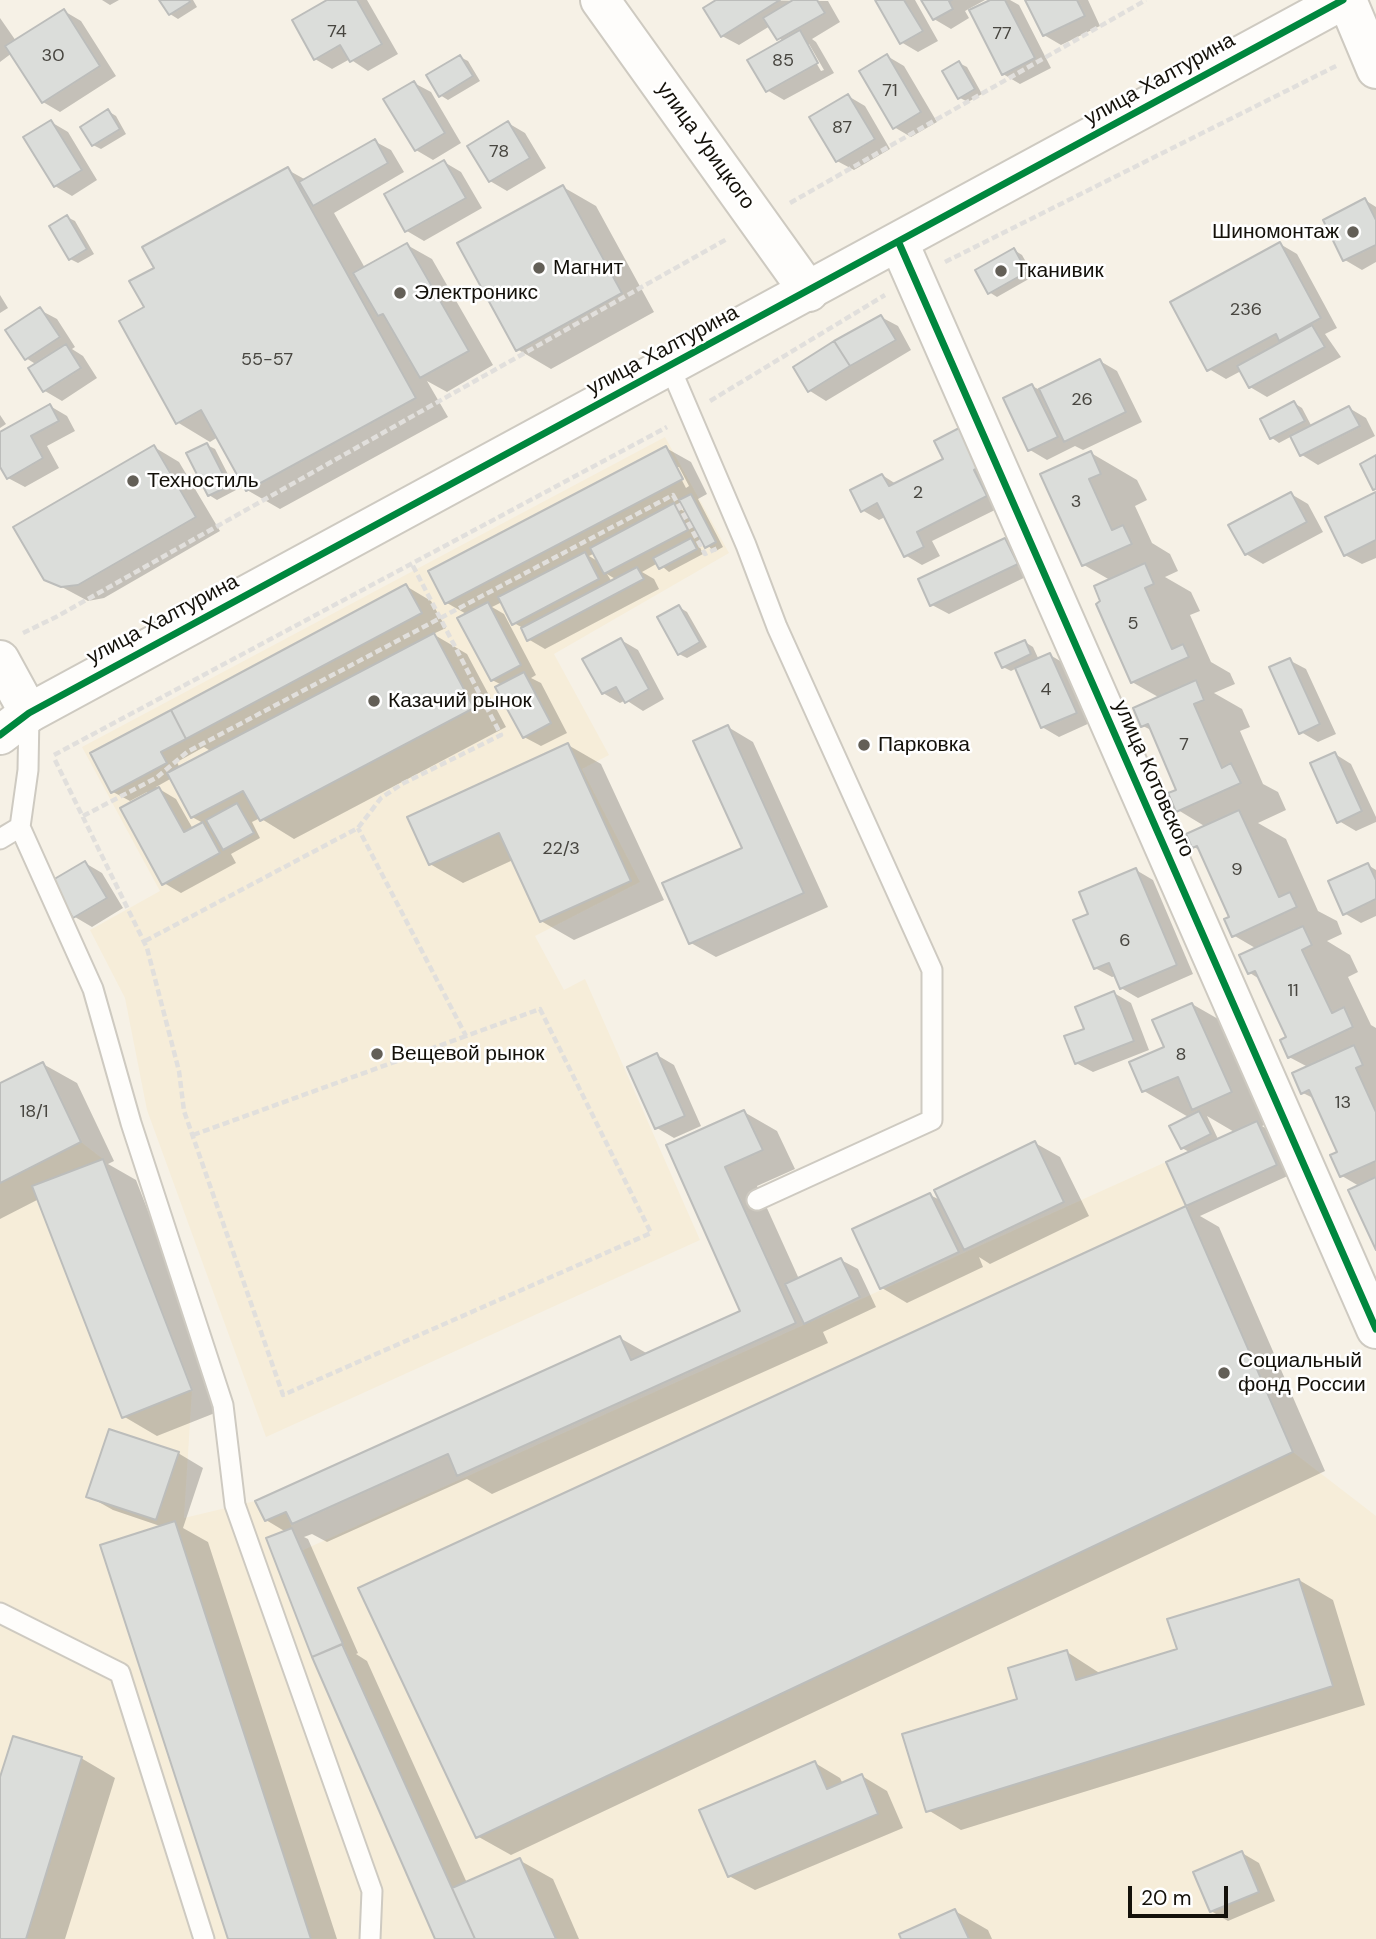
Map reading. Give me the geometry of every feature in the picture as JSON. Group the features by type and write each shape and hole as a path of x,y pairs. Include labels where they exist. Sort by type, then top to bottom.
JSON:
{"street":[{"name":"улица Урицкого","path":"600,0 809,292"},
{"path":"1345,0 1376,69"},
{"name":"улица Халтурина","path":"15,724 1345,0"},
{"name":"улица Котовского","path":"899,243 1376,1329"},
{"path":"6,649 15,724"}],"lane":[{"path":"670,367 742,534 777,627 932,970 932,1120 757,1200"},
{"path":"15,724 28,769 20,827 93,989 131,1123 223,1405 235,1505 372,1891 370,1939"},
{"path":"0,839 20,827"},
{"path":"0,1613 120,1673 204,1939"}],"path":[{"path":"6,649 56,617 1146,0"},
{"path":"83,816 156,778 187,752 673,495 705,554 742,534"},
{"path":"145,941 358,828 381,798 501,735 412,564"},
{"path":"53,756 145,941 179,1071 184,1111 283,1395 652,1233 540,1009 193,1135"},
{"path":"358,828 466,1036"}],"shaded area":[{"name":"Вещевой рынок","path":"665,437 729,553 554,654 609,755 582,769 640,882 535,936 564,990 585,979 700,1240 266,1437 147,1110 125,998 90,930 160,891 82,747"},
{"path":"1257,1121 1186,1206 1293,1452 1376,1516 1376,1939 475,1939 301,1551"},
{"path":"81,1142 103,1159 192,1390 184,1518 255,1501 265,1521 286,1512 292,1528 266,1538 435,1939 0,1939 0,1183"}],"building":[{"path":"159,0 189,0 190,2 169,15"},
{"path":"327,0 357,0 382,44 350,62 340,45 314,60 292,20"},
{"path":"716,0 780,0 721,37 703,8"},
{"path":"793,0 817,0 825,13 777,40 763,18"},
{"path":"875,0 904,0 923,31 900,44"},
{"path":"921,0 952,0 949,1 953,9 933,20"},
{"path":"990,0 1005,0 1035,58 1002,75 969,10"},
{"path":"1025,0 1077,0 1085,16 1043,36"},
{"path":"64,9 100,66 42,103 5,46"},
{"path":"800,30 818,63 766,92 747,60"},
{"path":"887,54 921,112 893,129 859,71"},
{"path":"460,55 473,76 439,97 426,75"},
{"path":"959,61 975,89 958,99 942,71"},
{"path":"414,81 445,133 415,151 383,99"},
{"path":"848,94 875,139 836,162 809,117"},
{"path":"108,109 120,129 92,146 80,127"},
{"path":"51,120 82,170 54,187 23,137"},
{"path":"508,121 530,158 489,182 467,146"},
{"path":"375,139 388,163 313,206 299,182"},
{"path":"444,160 466,198 405,232 384,194"},
{"path":"288,167 416,398 246,491 201,410 176,424 119,321 144,307 129,281 154,268 142,247"},
{"name":"Магнит","path":"563,185 622,293 516,351 457,243"},
{"name":"Шиномонтаж","path":"1365,198 1376,220 1376,245 1343,261 1323,220"},
{"path":"67,215 87,249 69,260 49,226"},
{"path":"1280,242 1321,318 1279,341 1276,334 1207,371 1170,302"},
{"name":"Электроникс","path":"407,243 469,351 420,378 383,314 378,316 353,273"},
{"name":"Тканивик","path":"1014,248 1027,272 988,294 975,270"},
{"path":"40,307 60,337 25,360 5,330"},
{"path":"881,315 896,340 850,366 834,341"},
{"path":"1312,325 1325,347 1249,388 1237,366"},
{"path":"834,341 850,366 808,392 793,367"},
{"path":"66,344 81,368 43,392 28,368"},
{"path":"1100,359 1126,412 1064,442 1039,389"},
{"path":"1032,384 1058,437 1028,451 1003,398"},
{"path":"1294,401 1305,421 1270,439 1260,419"},
{"path":"50,404 59,421 31,436 43,458 7,479 0,467 0,432"},
{"path":"1349,406 1360,426 1300,456 1290,436"},
{"path":"965,425 985,464 974,470 987,496 917,532 924,547 904,557 877,503 861,512 850,490 882,474 889,486 943,459 934,441"},
{"path":"207,443 229,486 208,496 186,453"},
{"name":"Техностиль","path":"154,445 196,517 78,585 61,587 44,580 13,527"},
{"path":"666,446 683,479 445,604 428,571"},
{"path":"1091,451 1101,474 1089,479 1112,530 1123,525 1132,544 1082,566 1040,474"},
{"path":"1376,455 1376,489 1373,490 1360,464"},
{"path":"1291,492 1307,522 1245,555 1228,525"},
{"path":"1376,492 1376,540 1344,556 1325,517"},
{"path":"691,494 716,542 705,548 679,500"},
{"path":"674,503 688,530 604,574 590,548"},
{"path":"691,538 697,549 659,569 653,558"},
{"path":"1005,538 1018,564 930,606 918,579"},
{"path":"585,552 599,579 512,625 498,597"},
{"path":"1145,563 1154,584 1145,588 1172,649 1183,644 1189,657 1131,683 1096,604 1100,601 1094,586"},
{"path":"637,567 644,579 527,641 521,628"},
{"path":"406,584 422,613 186,739 171,710"},
{"path":"488,602 521,665 491,681 457,618"},
{"path":"679,605 700,642 678,655 657,617"},
{"path":"434,633 474,708 260,821 243,791 191,818 167,773"},
{"path":"621,638 649,689 625,703 616,687 602,694 582,659"},
{"path":"1025,640 1031,654 1002,668 995,653"},
{"path":"1050,653 1077,713 1041,728 1015,668"},
{"path":"1290,658 1320,724 1299,734 1269,667"},
{"path":"524,672 551,723 523,738 495,687"},
{"path":"1196,680 1204,700 1194,704 1222,768 1231,763 1241,783 1176,812 1168,793 1176,790 1148,724 1141,727 1133,708"},
{"path":"171,710 186,739 161,752 167,763 111,793 90,753"},
{"path":"728,725 804,893 689,944 662,883 742,848 693,741"},
{"path":"568,743 631,881 540,922 499,833 429,865 407,817"},
{"path":"1335,752 1362,811 1337,823 1310,763"},
{"path":"159,787 184,832 203,822 220,853 162,885 120,808"},
{"path":"237,803 254,833 223,850 206,820"},
{"path":"1239,810 1279,897 1290,892 1297,907 1232,937 1224,919 1229,917 1197,846 1192,848 1186,834"},
{"path":"85,861 107,898 73,918 51,881"},
{"path":"1368,863 1376,880 1376,899 1343,915 1328,881"},
{"path":"1136,868 1177,965 1120,989 1109,963 1094,969 1073,920 1088,914 1079,892"},
{"path":"1303,926 1312,945 1302,950 1332,1013 1344,1007 1353,1027 1288,1058 1280,1040 1286,1037 1255,971 1248,974 1239,955"},
{"path":"1114,991 1134,1041 1075,1064 1064,1036 1084,1029 1075,1007"},
{"path":"1192,1003 1232,1092 1192,1110 1178,1077 1142,1092 1129,1062 1164,1047 1152,1020"},
{"path":"1354,1045 1363,1065 1356,1068 1376,1112 1376,1161 1340,1177 1330,1155 1337,1152 1309,1090 1301,1094 1292,1073"},
{"path":"657,1053 685,1116 655,1129 627,1067"},
{"path":"43,1062 81,1142 0,1183 0,1083"},
{"path":"744,1110 763,1150 725,1167 796,1323 457,1476 448,1454 292,1524 286,1512 265,1521 255,1501 620,1336 631,1360 740,1311 666,1145"},
{"path":"1199,1111 1211,1134 1181,1149 1169,1126"},
{"path":"1257,1121 1277,1165 1186,1206 1166,1162"},
{"path":"1035,1141 1064,1202 964,1250 934,1190"},
{"path":"103,1159 192,1390 122,1418 32,1186"},
{"path":"1376,1177 1376,1250 1348,1190"},
{"path":"930,1193 959,1252 880,1289 852,1229"},
{"path":"1186,1206 1293,1452 476,1838 358,1588"},
{"path":"841,1258 860,1297 804,1324 785,1284"},
{"path":"109,1429 179,1452 156,1520 86,1497"},
{"path":"175,1521 311,1939 228,1939 100,1545"},
{"path":"292,1528 343,1644 312,1657 266,1538"},
{"path":"1299,1579 1333,1686 926,1812 902,1734 1017,1699 1008,1668 1067,1650 1076,1680 1177,1649 1167,1619"},
{"path":"342,1644 475,1939 435,1939 312,1657"},
{"path":"13,1736 82,1757 26,1939 0,1939 0,1777"},
{"path":"815,1761 827,1789 862,1774 878,1814 728,1877 699,1810"},
{"path":"1242,1851 1259,1892 1210,1912 1193,1872"},
{"path":"520,1858 556,1939 475,1939 452,1888"},
{"path":"955,1909 969,1939 901,1939 899,1934"}],"cycle path":[{"path":"0,735 29,713 1343,0"},
{"path":"899,243 1376,1329"}],"place":[{"name":"Шиномонтаж","path":"1353,232"},
{"name":"Магнит","path":"539,268"},
{"name":"Тканивик","path":"1001,271"},
{"name":"Электроникс","path":"400,293"},
{"name":"Техностиль","path":"133,481"},
{"name":"Казачий рынок","path":"374,701"},
{"name":"Парковка","path":"864,745"},
{"name":"Вещевой рынок","path":"377,1054"},
{"name":"Социальный фонд России","path":"1224,1373"}]}
